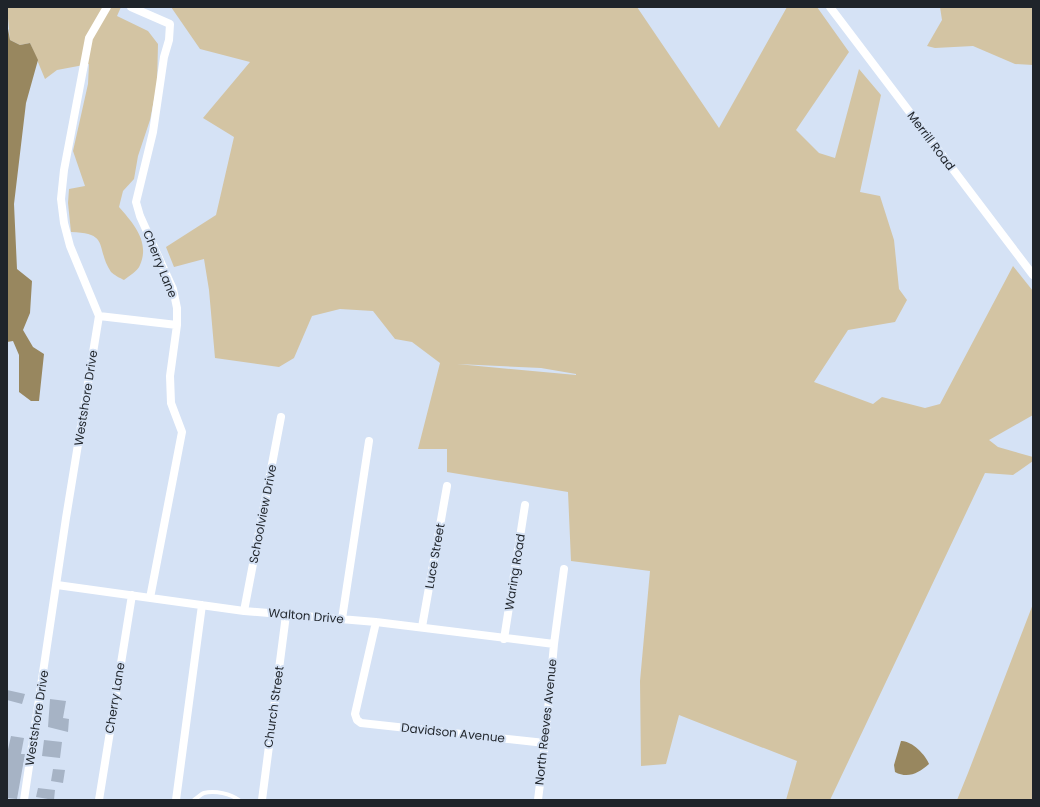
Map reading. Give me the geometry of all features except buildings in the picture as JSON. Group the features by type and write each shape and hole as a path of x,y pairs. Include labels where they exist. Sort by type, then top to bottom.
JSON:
{"street":[{"path":"107,7 89,38 68,148 61,199 64,223 70,246 99,316 177,325"},
{"name":"Cherry Lane","path":"131,7 170,24 169,40 164,57 153,132 136,202 140,216 173,289 177,308 177,325 170,376 170,403 182,432 150,598"},
{"name":"Merrill Road","path":"830,7 1033,275"},
{"name":"Westshore Drive","path":"24,800 66,518 99,316"},
{"name":"Schoolview Drive","path":"244,611 281,417"},
{"path":"342,619 369,441"},
{"name":"Luce Street","path":"422,627 447,486"},
{"name":"Waring Road","path":"504,639 525,505"},
{"name":"North Reeves Avenue","path":"538,800 554,644 564,569"},
{"name":"Walton Drive","path":"57,585 244,611 376,622 554,644"},
{"name":"Cherry Lane","path":"99,800 132,595"},
{"path":"176,800 202,605"},
{"name":"Church Street","path":"262,800 286,615"},
{"name":"Davidson Avenue","path":"376,622 354,714 356,720 361,723 545,743"}],"lane":[{"path":"194,800 204,793 218,792 235,797 239,800"}],"shaded area":[{"path":"7,7 121,7 117,16 148,31 158,44 157,85 150,120 138,156 134,179 123,191 119,207 139,234 142,241 143,257 139,267 124,280 111,272 97,239 92,235 71,232 68,203 69,189 85,186 73,151 88,84 89,64 57,70 45,79 30,43 20,45 10,40"},
{"path":"171,7 637,7 719,128 787,7 817,7 849,52 796,130 819,153 835,158 859,69 881,95 860,192 880,196 894,240 899,289 907,300 895,322 848,330 814,382 873,404 882,397 925,408 940,404 1013,266 1033,291 1033,415 989,440 998,447 1033,457 1033,461 1013,475 985,473 830,800 786,800 797,761 679,715 666,764 641,766 640,681 650,571 571,561 568,492 447,472 447,449 418,449 440,363 412,342 395,339 373,311 340,309 312,316 294,358 279,367 215,358 209,290 204,259 174,267 166,247 216,215 234,137 203,118 250,62 200,49","holes":["457,364 541,368 576,375"]},
{"path":"940,7 1033,7 1033,65 1015,64 973,46 935,48 927,46 942,20"},
{"path":"7,23 10,40 20,45 30,43 38,60 26,103 14,204 17,269 32,281 30,313 23,330 33,347 44,354 39,401 31,401 19,392 19,355 13,341 7,342"},
{"path":"1033,604 1033,800 957,800 968,773"},
{"path":"901,741 905,741 918,749 925,756 929,764 921,770 909,775 895,772 894,765"}]}
